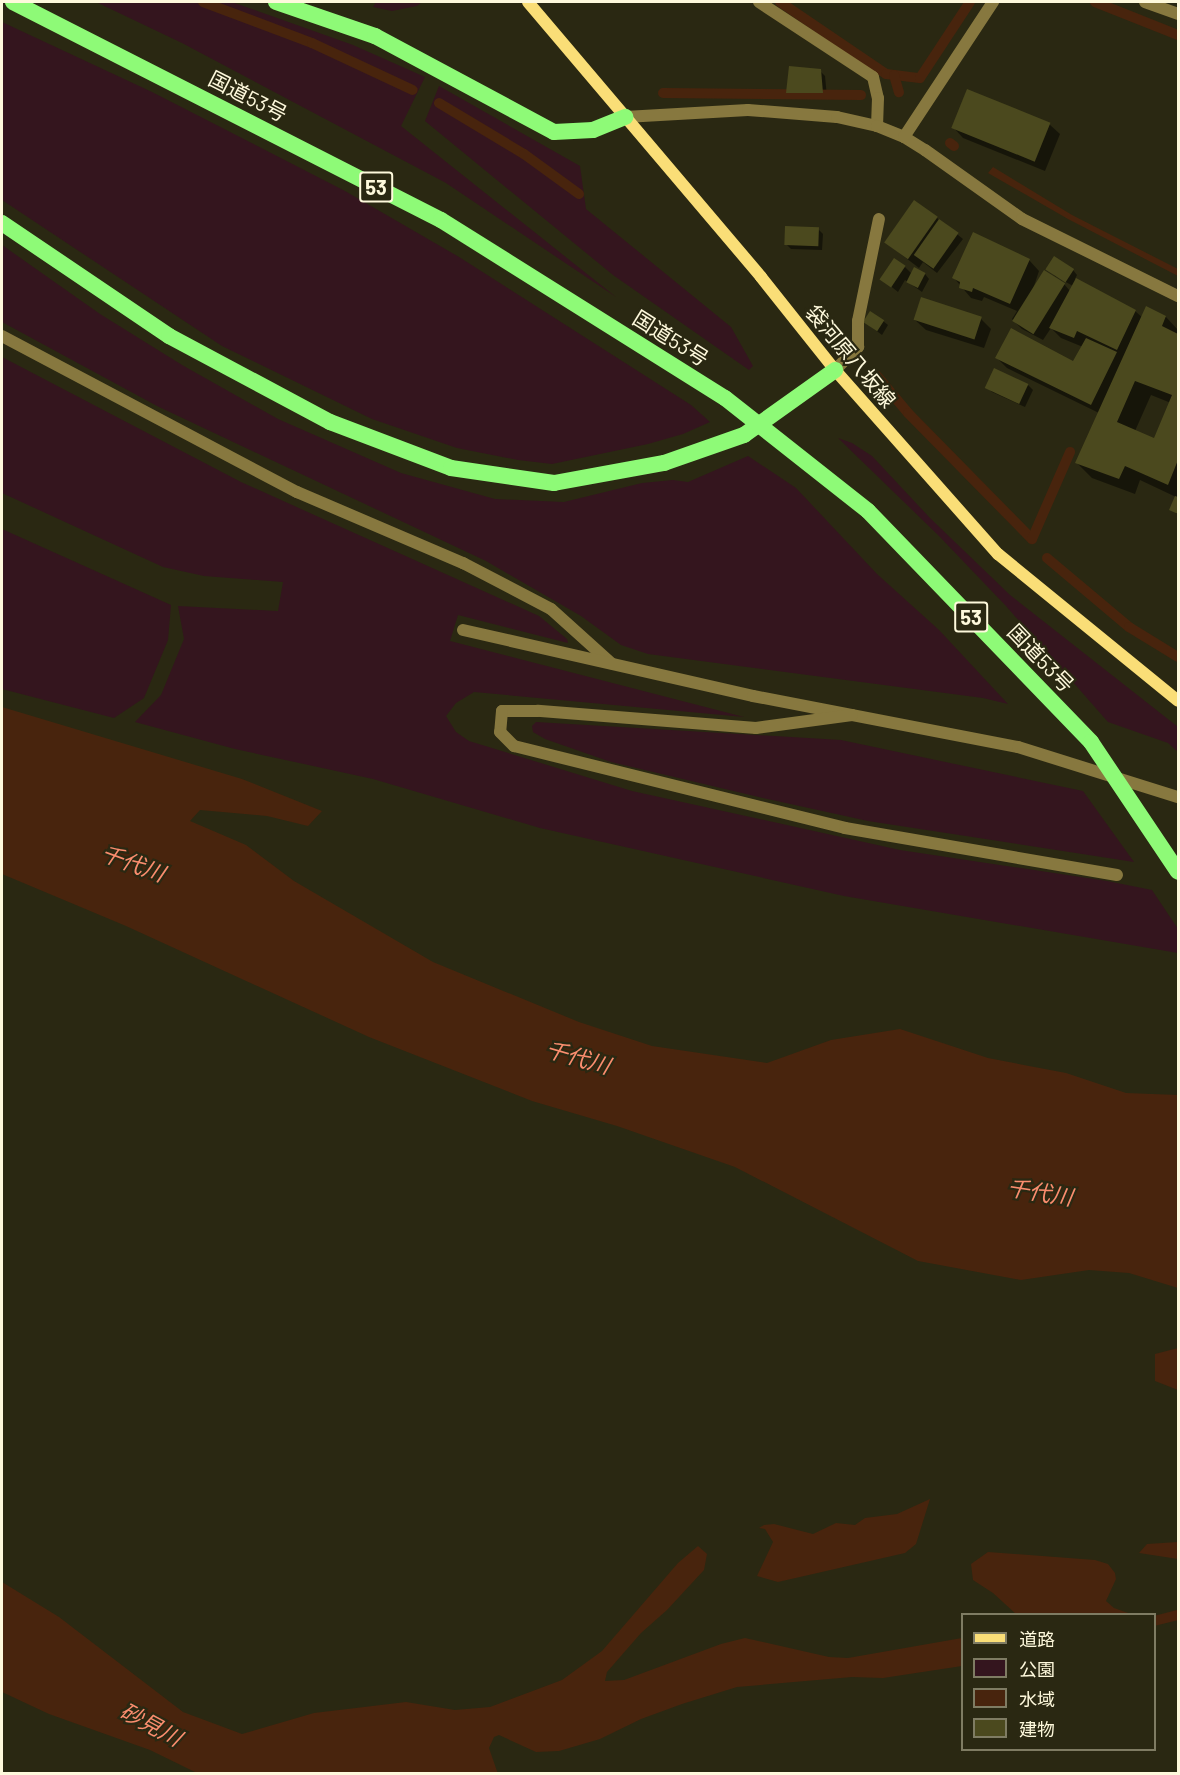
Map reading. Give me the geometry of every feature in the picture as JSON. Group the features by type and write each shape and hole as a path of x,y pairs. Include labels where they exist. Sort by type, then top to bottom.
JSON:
{"highway":[{"name":"国道53号","path":"13,2 441,220 725,398 868,511 1091,742 1179,873"},
{"path":"276,2 375,36 554,132 593,130 625,117"},
{"path":"2,223 169,336 330,422 451,468 554,483 664,464 744,435 835,370"}],"main road":[{"name":"袋河原八坂線","path":"528,2 761,277 835,370 998,554 1179,701"}],"street":[{"path":"759,2 873,77 878,98 877,126"},
{"path":"904,137 993,2"},
{"path":"1145,2 1179,14"},
{"path":"625,117 748,110 837,117 877,126 904,137 1022,219 1179,296"},
{"path":"835,370 858,347 858,321 879,219"},
{"path":"2,336 297,492 464,562 551,609 613,664"},
{"path":"463,630 852,715 1018,747 1179,797"},
{"path":"852,715 756,728 538,711 502,711 500,732 514,746 845,828 1118,875"}],"green space":[{"path":"96,2 232,2 353,45 425,77 401,126 616,297 446,183 182,43"},
{"path":"376,2 422,2 417,6 392,11 373,7"},
{"path":"2,22 152,92 345,191 459,257 691,405 710,422 683,434 648,444 552,464 518,460 457,448 372,419 222,346 2,200"},
{"path":"439,86 580,166 586,209 731,327 753,366 749,370 613,275 425,121"},
{"path":"2,245 100,314 182,365 278,419 401,473 495,499 564,502 642,483 673,480 688,482 748,456 796,488 877,574 939,630 1008,704 983,698 648,654 621,645 581,616 486,561 157,406 2,322"},
{"path":"2,357 241,482 539,616 567,639 568,643 458,615 450,641 744,717 474,692 456,703 446,716 456,732 469,741 632,791 900,850 1107,881 1152,890 1178,929 1178,953 844,896 540,828 373,779 235,749 135,722 161,695 184,639 178,606 278,611 283,582 204,576 163,567 2,493"},
{"path":"838,438 852,443 872,456 930,518 1010,595 1178,727 1178,752 1168,743 1108,722 1006,606 939,536"},
{"path":"2,529 171,605 168,640 144,698 114,718 2,689"},
{"path":"536,722 841,740 1083,791 1134,862 868,821 763,798 611,762 545,739 533,732 532,726"}],"water":[{"path":"993,167 1072,215 1178,269 1178,276 1068,219 988,173"},
{"name":"千代川","path":"2,707 242,779 322,811 308,826 267,816 200,810 190,821 246,845 294,881 433,962 579,1022 652,1046 767,1063 831,1040 900,1029 988,1058 1066,1073 1126,1093 1178,1095 1178,1288 1129,1273 1089,1270 1021,1280 918,1261 735,1167 617,1126 532,1101 369,1037 126,926 2,874"},
{"path":"1178,1348 1178,1390 1155,1381 1155,1354"},
{"path":"930,1499 916,1544 905,1553 778,1582 757,1576 773,1542 765,1529 759,1528 764,1525 774,1524 813,1534 836,1523 855,1525 865,1518 897,1514"},
{"path":"1178,1542 1178,1559 1139,1553 1147,1544"},
{"name":"砂見川","path":"698,1546 707,1554 704,1570 667,1610 641,1633 607,1672 605,1681 624,1680 721,1644 745,1638 829,1657 848,1658 961,1638 961,1666 883,1678 852,1677 737,1687 682,1704 641,1719 600,1739 559,1751 536,1752 499,1735 494,1737 489,1748 498,1774 197,1773 150,1750 49,1714 2,1692 2,1582 59,1617 183,1712 242,1734 314,1713 406,1702 455,1710 490,1707 562,1680 602,1651 678,1563"},
{"path":"988,1552 1095,1560 1108,1564 1115,1573 1116,1579 1106,1601 1114,1608 1128,1613 1015,1613 993,1593 973,1580 971,1564"}],"building":[{"path":"789,66 821,69 823,93 786,93"},
{"path":"967,89 1050,123 1035,162 951,128"},
{"path":"914,200 938,217 908,259 884,243"},
{"path":"939,219 959,233 933,269 914,255"},
{"path":"785,226 819,227 818,246 784,245"},
{"path":"973,232 1030,259 1010,304 973,288 972,292 959,288 960,282 952,278"},
{"path":"1054,256 1074,269 1065,282 1045,269"},
{"path":"894,258 906,266 891,287 879,280"},
{"path":"914,267 926,273 918,288 906,282"},
{"path":"1044,270 1065,283 1033,334 1012,321"},
{"path":"1076,278 1136,310 1117,350 1077,331 1074,338 1049,328"},
{"path":"921,297 982,317 974,340 914,320"},
{"path":"1146,306 1166,316 1162,326 1178,334 1178,460 1168,485 1125,466 1119,479 1075,463","holes":["1135,381 1172,395 1154,438 1117,422"]},
{"path":"870,311 884,320 877,331 863,322"},
{"path":"1011,328 1073,361 1086,338 1117,352 1091,405 995,358"},
{"path":"994,368 1028,384 1019,404 985,388"},
{"path":"1175,496 1178,497 1178,514 1169,510"}],"waterway":[{"path":"203,2 312,43 413,90"},
{"path":"780,2 886,74 920,78 970,2"},
{"path":"1095,2 1178,35"},
{"path":"894,75 899,92"},
{"path":"663,93 861,95"},
{"path":"439,103 524,154 579,194"},
{"path":"950,143 954,146"},
{"path":"877,376 908,413 1032,539 1070,452"},
{"path":"1047,558 1129,627 1178,657"},
{"path":"1156,1620 1178,1615"}]}
